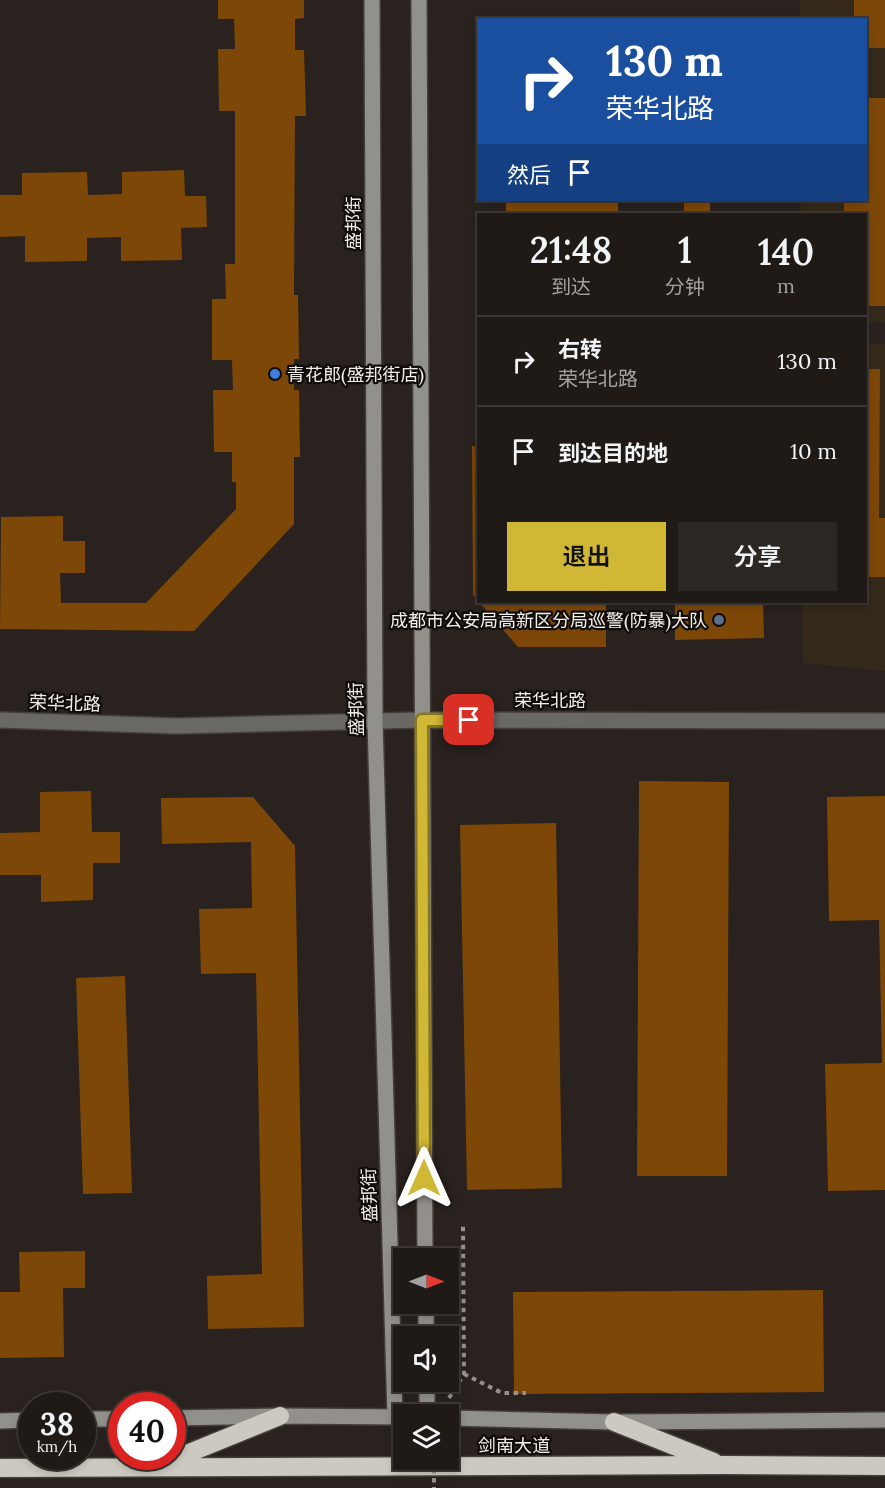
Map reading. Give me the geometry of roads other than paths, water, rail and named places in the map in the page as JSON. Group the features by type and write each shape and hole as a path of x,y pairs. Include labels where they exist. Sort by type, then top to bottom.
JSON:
{"highway":[{"path":"186,1454 280,1416"},
{"path":"614,1422 724,1466"},
{"name":"剑南大道","path":"186,1468 885,1467"},
{"name":"剑南大道","path":"0,1468 108,1468"}],"street":[{"name":"盛邦街","path":"372,0 375,721 399,1404"},
{"path":"419,0 425,1248"},
{"name":"荣华北路","path":"0,720 177,726 422,720 885,721"},
{"path":"459,1412 614,1422 885,1420"},
{"path":"186,1418 393,1417"},
{"path":"0,1421 18,1420"}],"place":[{"name":"青花郎(盛邦街店)","path":"275,374"},
{"name":"成都市公安局高新区分局巡警(防暴)大队","path":"719,620"}]}
